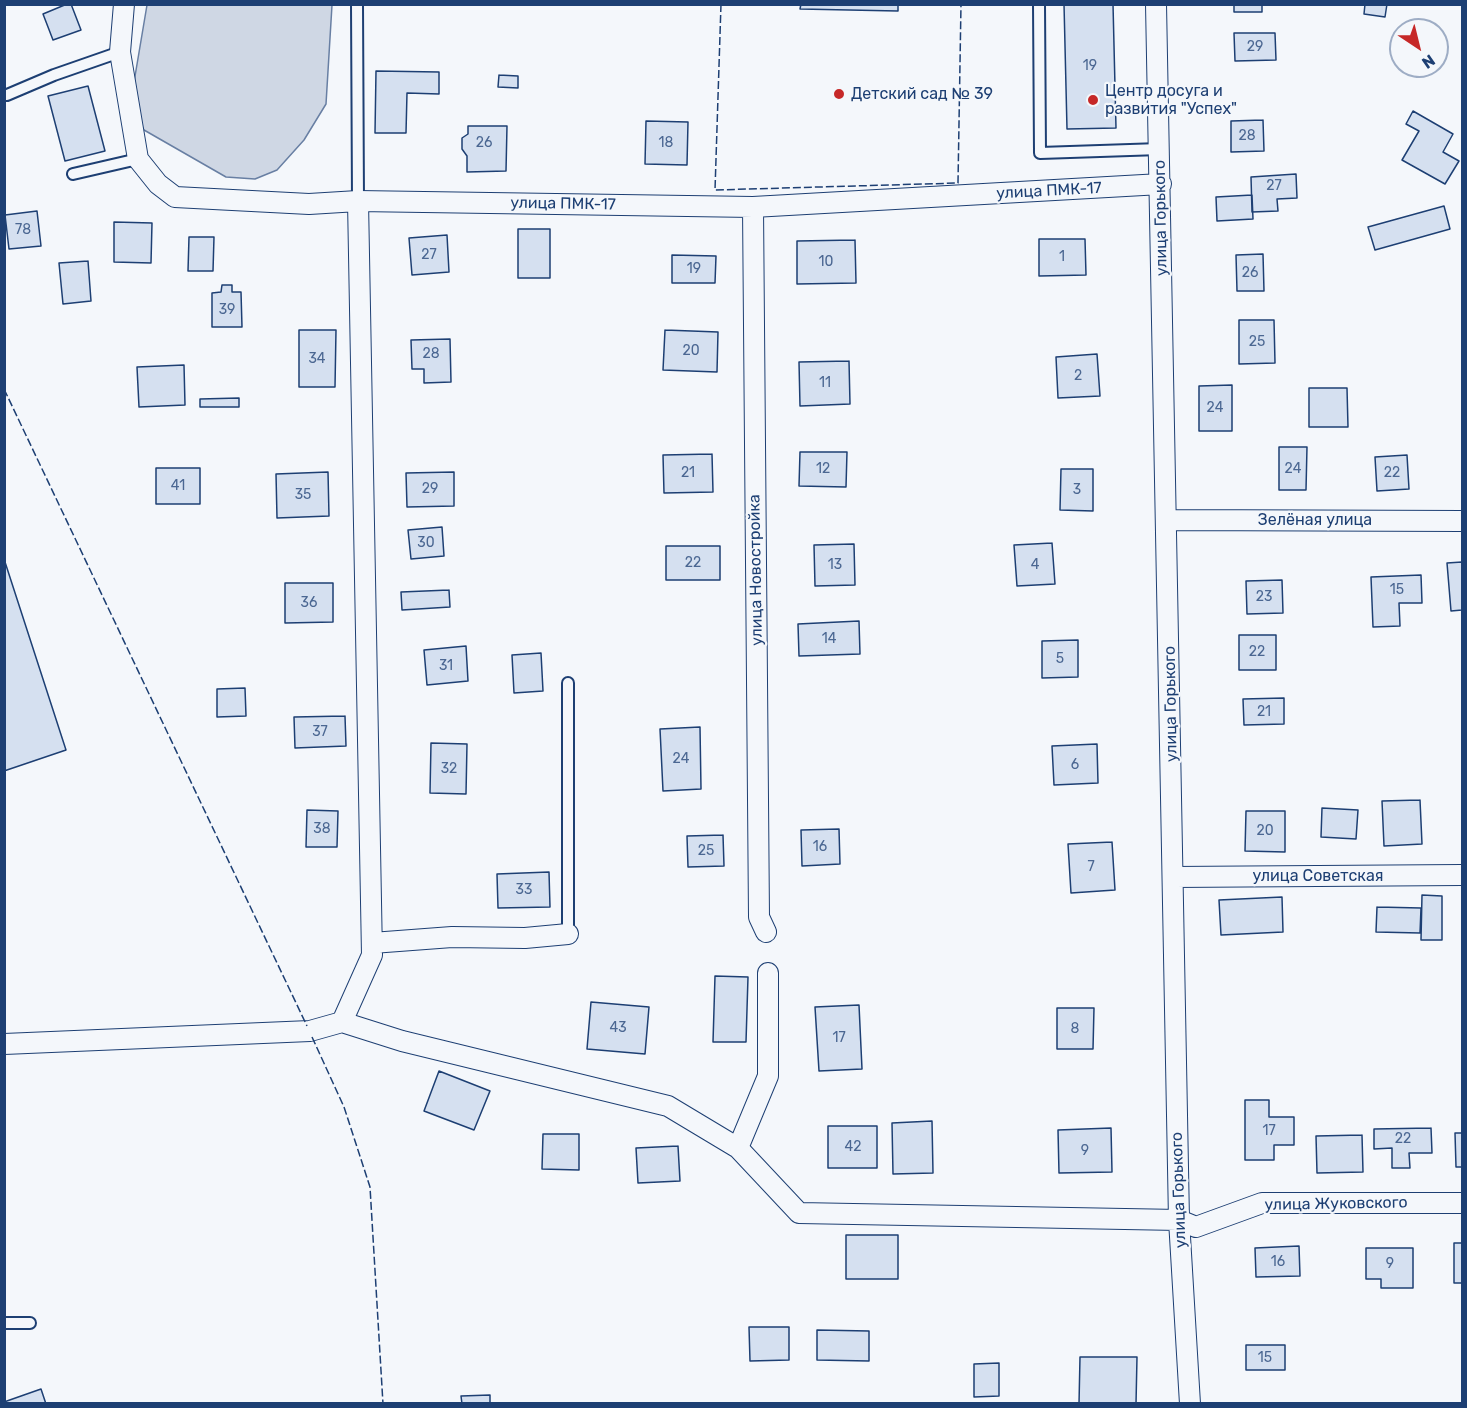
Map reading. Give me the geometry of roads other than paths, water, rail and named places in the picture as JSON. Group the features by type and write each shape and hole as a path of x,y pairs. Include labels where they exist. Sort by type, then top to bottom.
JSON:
{"street":[{"name":"улица ПМК-17","path":"124,4 120,52 138,159 158,184 175,197 309,204 358,201 753,207 1161,184"},
{"name":"улица Горького","path":"1156,4 1179,1220 1190,1404"},
{"path":"4,1044 310,1031 342,1022 372,955 358,201"},
{"name":"улица Новостройка","path":"753,207 759,917 766,932"},
{"name":"Зелёная улица","path":"1167,520 1462,521"},
{"name":"улица Советская","path":"1174,877 1462,875"},
{"path":"372,943 452,937 525,938 568,934"},
{"path":"738,1148 768,1076 768,973"},
{"name":"улица Жуковского","path":"342,1022 402,1041 668,1106 738,1148 799,1213 1179,1220 1196,1227 1262,1203 1462,1203"}],"lane":[{"path":"357,4 358,201"},
{"path":"1039,4 1040,153 1160,149"},
{"path":"7,95 54,75 120,52"},
{"path":"73,174 138,159"},
{"path":"568,683 568,934"},
{"path":"4,1323 30,1323"}],"place":[{"name":"Детский сад № 39","path":"839,94"},
{"name":"Центр досуга и развития \"Успех\"","path":"1093,100"}]}
